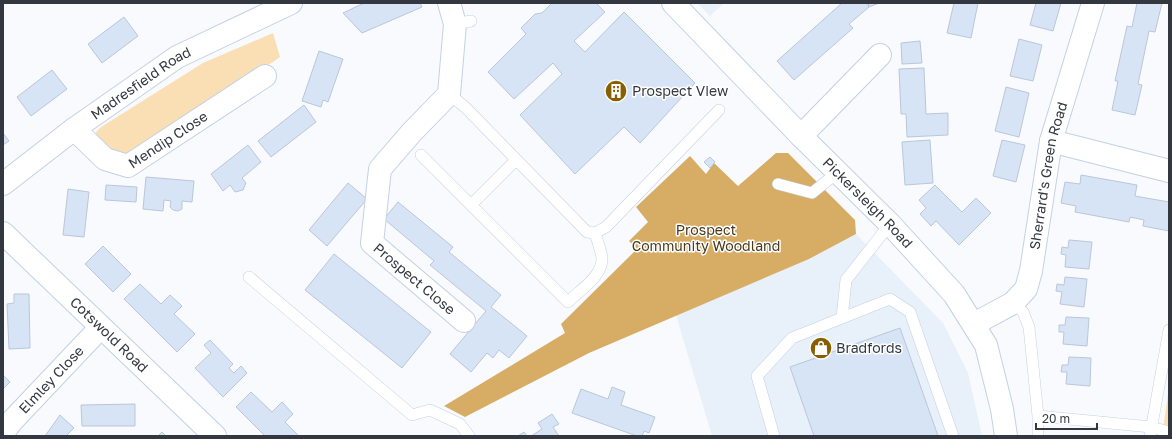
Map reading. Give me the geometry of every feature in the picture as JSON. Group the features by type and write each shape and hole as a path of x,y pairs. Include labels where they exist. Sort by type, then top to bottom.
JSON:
{"street":[{"name":"Madresfield Road","path":"3,184 74,129 177,57 291,3"},
{"path":"449,3 463,22 449,94"},
{"name":"Pickersleigh Road","path":"673,3 801,136 890,224 954,294 986,345 1002,409 1006,436"},
{"name":"Sherrard's Green Road","path":"974,324 1013,304 1026,289 1031,271 1051,141 1093,3"},
{"path":"801,136 880,55"},
{"name":"Mendip Close","path":"74,129 105,159 128,166 265,76"},
{"name":"Prospect Close","path":"449,94 412,132 380,169 372,243 464,321"},
{"path":"1051,141 1169,171"},
{"name":"Cotswold Road","path":"3,233 215,436"},
{"name":"Elmley Close","path":"3,433 12,421 101,327"}],"lane":[{"path":"449,94 466,108 587,232 595,233 606,226 719,110"},
{"path":"421,155 568,302 596,276 601,268 602,257 595,233"},
{"path":"471,204 516,160"},
{"path":"778,184 812,193 838,172"},
{"path":"842,318 846,280 890,224"},
{"path":"249,277 412,415 430,410 460,424 470,436"},
{"path":"774,436 757,376 792,338 890,299 910,312 953,436"},
{"path":"1013,304 1023,312 1029,327 1038,416 1038,436"},
{"path":"1151,432 1169,330"},
{"path":"1038,416 1151,432 1169,432"}],"shaded area":[{"path":"697,3 724,3 710,16"},
{"path":"273,33 280,57 128,160 111,155 97,139 96,132 101,127 203,63"},
{"name":"Bradfords","path":"856,234 943,323 968,373 982,436 712,436 676,315 809,259"},
{"path":"1169,387 1169,436 1162,436"}],"green space":[{"name":"Prospect Community Woodland","path":"776,153 788,153 855,220 856,234 809,259 589,353 465,417 444,406 565,333 561,324 637,249 629,241 648,222 636,207 690,156 706,174 714,163 738,186"}],"building":[{"path":"364,3 420,3 422,7 362,33 343,13"},
{"name":"Prospect View","path":"552,3 596,3 605,12 574,41 585,52 624,12 695,83 640,143 624,127 575,174 520,115 562,74 553,63 514,99 488,72 526,34 521,28 535,14 542,13"},
{"path":"842,3 866,3 869,7 849,24 853,28 794,80 777,61"},
{"path":"868,3 879,3 869,7"},
{"path":"954,3 978,3 971,38 947,33"},
{"path":"1036,3 1061,3 1053,31 1030,25"},
{"path":"1137,3 1162,3 1155,32 1149,31 1138,84 1142,85 1135,115 1112,110 1118,81 1115,81 1127,26 1132,27"},
{"path":"124,17 138,36 102,63 88,44"},
{"path":"1019,39 1042,45 1033,81 1010,76"},
{"path":"920,41 922,63 902,64 901,43"},
{"path":"319,51 343,59 328,102 323,100 321,107 302,101"},
{"path":"924,68 926,114 948,113 948,135 907,137 906,114 901,114 899,69"},
{"path":"52,70 67,89 31,116 17,97"},
{"path":"1006,87 1029,93 1019,137 995,131"},
{"path":"304,105 316,122 271,157 258,141"},
{"path":"3,133 9,141 3,145"},
{"path":"930,140 933,183 905,185 902,142"},
{"path":"1002,140 1025,145 1016,182 993,176"},
{"path":"248,145 261,162 242,178 246,183 243,190 235,192 230,185 223,191 211,174"},
{"path":"710,157 715,162 710,168 704,162"},
{"path":"1081,175 1137,185 1135,196 1169,202 1169,231 1143,226 1144,220 1130,217 1129,222 1075,212 1076,206 1061,203 1065,182 1080,184"},
{"path":"146,177 194,181 192,202 182,201 182,209 178,211 173,210 170,207 171,201 164,200 163,211 143,209"},
{"path":"348,183 367,199 327,246 309,230"},
{"path":"106,185 137,187 136,202 105,200"},
{"path":"935,185 962,212 976,198 991,213 959,245 936,221 931,226 920,214 926,208 919,200"},
{"path":"68,189 89,192 84,237 63,235"},
{"path":"398,202 453,247 449,252 501,295 491,307 527,336 509,358 499,350 493,358 487,353 471,372 450,354 486,311 430,265 434,261 384,219"},
{"path":"1069,240 1092,242 1089,269 1065,267 1066,255 1061,254 1062,247 1068,248"},
{"path":"103,246 131,274 113,292 85,264"},
{"path":"334,254 431,332 402,368 305,290"},
{"path":"1065,277 1087,279 1084,307 1060,304 1062,292 1056,291 1057,284 1064,285"},
{"path":"140,284 161,304 170,295 182,306 174,314 195,334 177,352 124,299"},
{"path":"14,294 29,294 30,348 9,349 7,304 14,303"},
{"path":"1066,317 1089,318 1087,346 1063,344 1064,332 1059,332 1059,325 1065,325"},
{"path":"900,328 938,436 814,436 790,367"},
{"path":"210,340 233,364 229,368 234,373 241,366 247,373 223,397 195,368 211,353 204,345"},
{"path":"1069,357 1091,358 1090,386 1066,384 1067,372 1061,372 1062,365 1068,365"},
{"path":"3,375 10,382 3,389"},
{"path":"612,387 625,392 621,405 655,417 649,433 644,431 642,436 637,436 572,413 581,389 608,399"},
{"path":"251,392 272,412 282,402 293,414 285,422 299,436 265,436 236,407"},
{"path":"135,404 135,426 82,426 81,405"},
{"path":"552,414 559,424 553,427 559,436 531,436 542,429 538,423"},
{"path":"60,415 74,428 66,436 45,436"},
{"path":"162,432 166,436 158,436"},
{"path":"524,432 527,436 518,436"}],"place":[{"name":"Prospect View","path":"616,91"},
{"name":"Bradfords","path":"821,348"}]}
